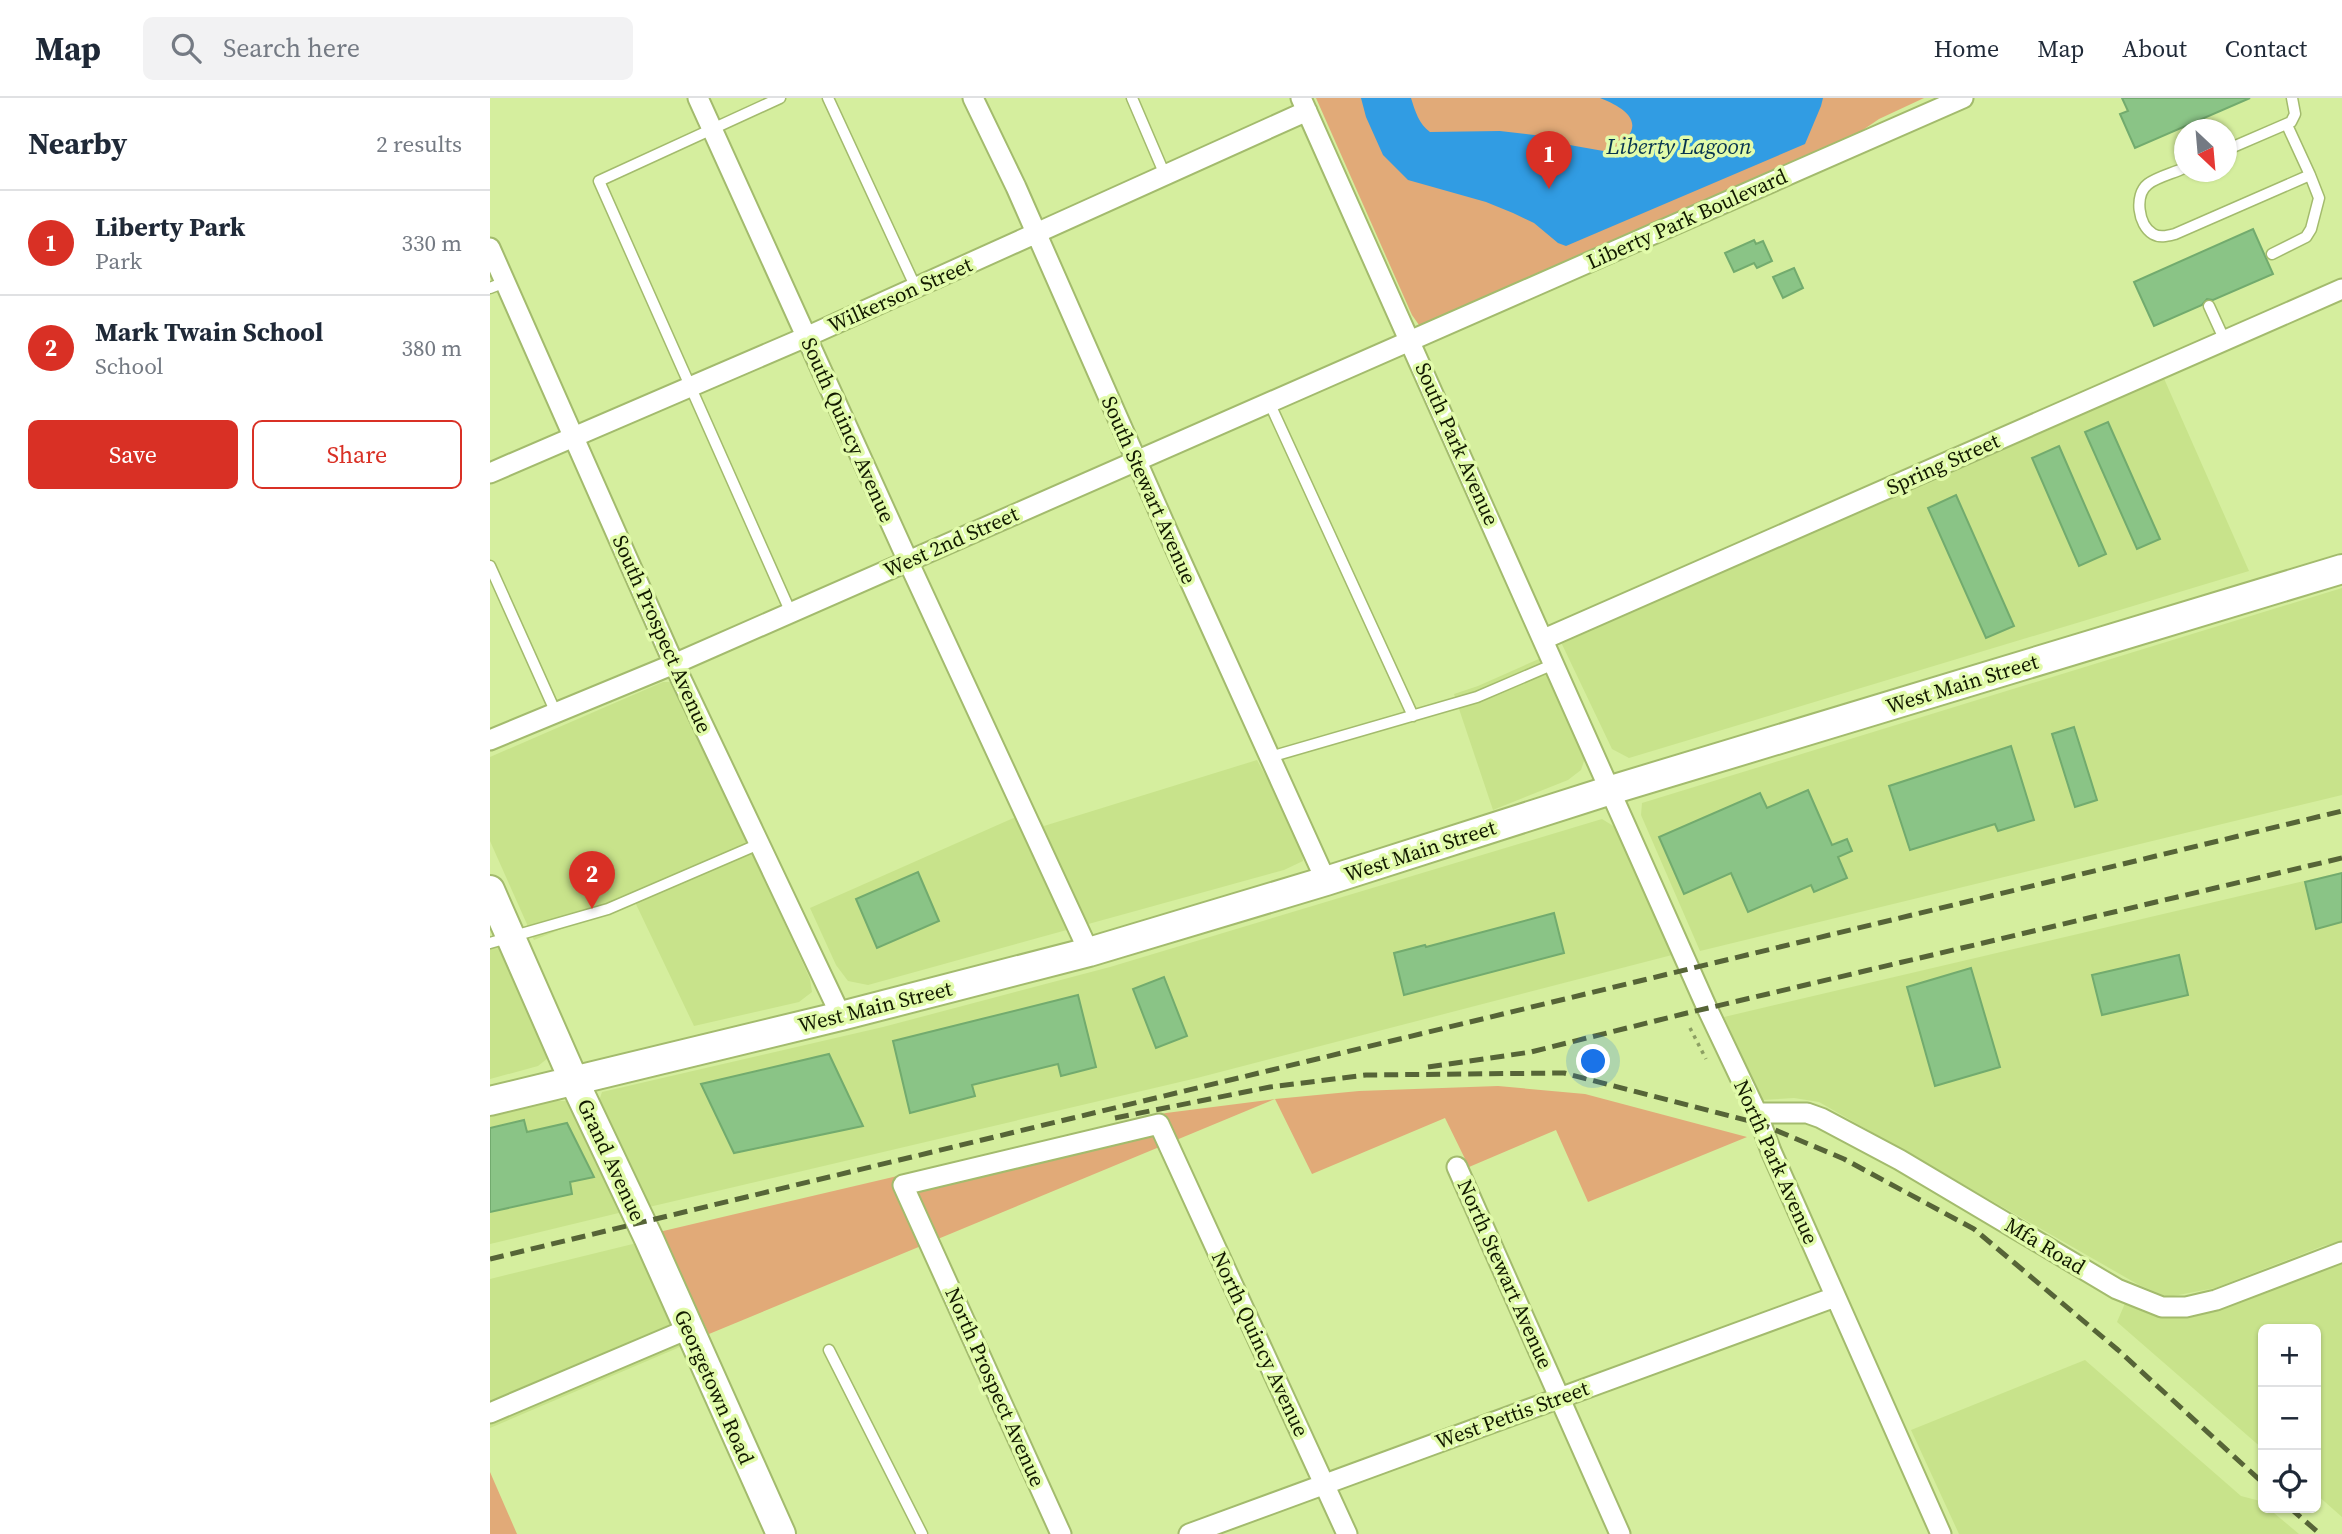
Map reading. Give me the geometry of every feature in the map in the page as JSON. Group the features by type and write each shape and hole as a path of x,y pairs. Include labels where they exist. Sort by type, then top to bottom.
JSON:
{"main road":[{"name":"West Main Street","path":"490,1101 841,1016 1089,952 1326,881 1611,790 2342,569"},
{"name":"Grand Avenue","path":"490,891 500,940 574,1081 649,1239"},
{"name":"Georgetown Road","path":"649,1239 781,1534"}],"street":[{"name":"South Quincy Avenue","path":"698,98 1089,952"},
{"name":"South Stewart Avenue","path":"973,98 1326,881"},
{"name":"Liberty Park Boulevard","path":"1410,339 1963,98"},
{"name":"Wilkerson Street","path":"490,473 916,289 1165,175 1304,105"},
{"name":"South Park Avenue","path":"1304,105 1611,790"},
{"name":"South Prospect Avenue","path":"490,247 498,285 573,436 674,664 841,1016"},
{"name":"Spring Street","path":"1544,639 2342,289"},
{"name":"West 2nd Street","path":"490,740 674,664 1410,339"},
{"name":"North Park Avenue","path":"1611,790 1941,1534"},
{"name":"Mfa Road","path":"1756,1113 1807,1113 1821,1118 1900,1160 2117,1289 2162,1307 2186,1307 2216,1300 2342,1252"},
{"name":"North Quincy Avenue","path":"1020,1157 1159,1124 1347,1534"},
{"name":"North Prospect Avenue","path":"1020,1157 903,1185 1061,1534"},
{"name":"North Stewart Avenue","path":"1457,1167 1620,1534"},
{"name":"West Pettis Street","path":"1201,1532 1324,1484 1835,1297"},
{"path":"490,1413 688,1329"}],"lane":[{"path":"780,98 599,181 791,613"},
{"path":"828,98 916,289"},
{"path":"1132,98 1165,175"},
{"path":"2237,146 2287,125 2295,114 2292,98"},
{"path":"2272,254 2306,237 2311,229 2319,198 2287,125"},
{"path":"2174,173 2148,184 2142,192 2139,204 2145,226 2151,233 2161,236 2175,234 2310,175"},
{"path":"2209,306 2225,341"},
{"path":"1269,402 1413,716"},
{"path":"490,566 556,713"},
{"path":"1270,757 1476,697 1555,664"},
{"path":"500,940 608,909 759,844"},
{"path":"829,1350 922,1534"}],"path":[{"path":"1690,1028 1706,1059"}],"shaded area":[{"path":"1316,98 1924,98 1879,119 1838,147 1431,325 1419,325 1412,315"},
{"path":"2162,374 2249,571 1629,758 1612,749 1559,638"},
{"path":"2342,588 2342,795 1700,951 1641,815 1642,803"},
{"path":"1541,658 1586,755 1581,770 1568,780 1493,810 1454,694"},
{"path":"663,682 674,682 810,979 812,992 799,1002 694,1026 634,900 534,940 490,841 490,757"},
{"path":"1257,760 1301,842 1303,861 1284,870 868,985 848,981 836,965 810,908 1034,809 1044,826"},
{"path":"1602,819 1615,827 1672,955 1197,1078 649,1207 599,1101 602,1092 883,1027 1110,967"},
{"path":"2342,872 2342,1241 2215,1288 2168,1297 2139,1285 1819,1102 1794,1098 1762,1100 1724,1017"},
{"path":"504,945 553,1054 538,1066 490,1079 490,948"},
{"path":"1498,1086 1585,1094 1747,1137 1588,1202 1556,1130 1469,1167 1445,1118 1312,1174 1275,1099 1359,1091"},
{"path":"1275,1099 709,1334 659,1232 1166,1113"},
{"path":"555,1101 569,1101 627,1211 490,1244 490,1117"},
{"path":"641,1242 694,1341 490,1428 490,1279"},
{"path":"2342,1263 2342,1517 2321,1498 2321,1324 2258,1324 2258,1445 2117,1322 2126,1301 2159,1313"},
{"path":"2085,1360 2241,1496 2258,1500 2258,1513 2274,1513 2299,1534 1959,1534 1911,1430"},
{"path":"490,1472 517,1534 490,1534"}],"water":[{"name":"Liberty Lagoon","path":"1361,98 1411,98 1420,121 1430,132 1500,131 1542,136 1564,144 1609,152 1628,136 1632,122 1622,109 1600,98 1823,98 1805,144 1566,246 1558,243 1534,223 1513,213 1486,202 1408,180 1383,155 1366,117"}],"building":[{"path":"2122,98 2250,98 2202,119 2174,119 2174,131 2135,148 2120,114 2128,111"},
{"path":"2253,229 2273,274 2213,300 2207,299 2202,305 2154,326 2134,282"},
{"path":"1754,240 1756,244 1763,241 1772,261 1757,268 1754,263 1734,272 1725,253"},
{"path":"1794,268 1803,288 1783,298 1773,277"},
{"path":"2108,422 2160,539 2137,549 2085,432"},
{"path":"2059,446 2106,554 2079,566 2032,458"},
{"path":"1956,495 2014,626 1986,638 1928,508"},
{"path":"2074,727 2097,800 2075,807 2052,734"},
{"path":"2011,746 2034,820 1998,831 1995,824 1910,850 1889,786"},
{"path":"1808,790 1832,845 1847,839 1852,851 1838,857 1847,878 1814,892 1811,885 1748,912 1731,873 1684,894 1659,837 1760,793 1767,808"},
{"path":"918,872 939,921 877,948 856,899"},
{"path":"2342,873 2342,922 2316,929 2305,882"},
{"path":"1554,913 1564,953 1404,995 1394,953"},
{"path":"2179,955 2188,995 2102,1015 2092,975"},
{"path":"1971,968 2000,1067 1935,1086 1907,987"},
{"path":"1164,977 1187,1036 1156,1048 1133,989"},
{"path":"1078,995 1096,1067 1061,1076 1058,1064 972,1085 975,1096 910,1113 893,1041"},
{"path":"829,1054 863,1126 734,1153 701,1084"},
{"path":"524,1120 527,1132 567,1123 594,1177 570,1182 572,1194 490,1212 490,1128"}],"railway":[{"path":"490,1259 2342,811"},
{"path":"1428,1067 1531,1052 2342,858"},
{"path":"1115,1118 1270,1087 1366,1075 1564,1073 1761,1124 1844,1159 1974,1229 2118,1350 2258,1478"},
{"path":"2296,1513 2320,1534"}],"place":[{"name":"Liberty Park","path":"1549,189"},
{"name":"Mark Twain School","path":"592,909"}]}
